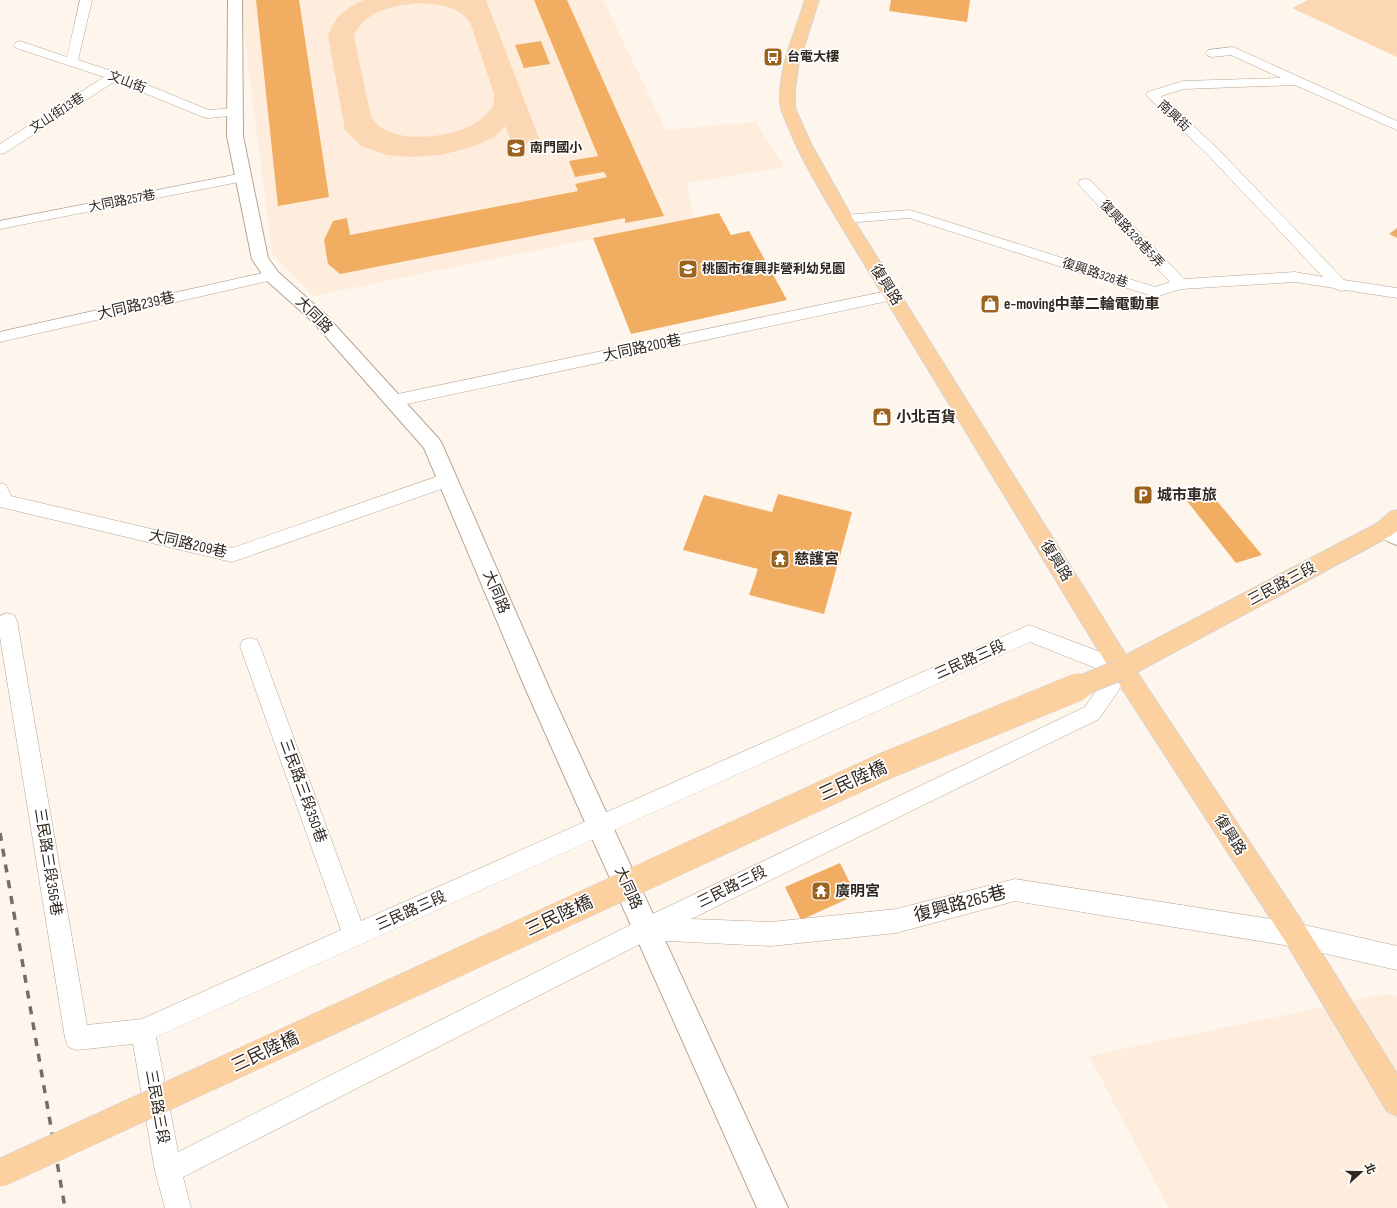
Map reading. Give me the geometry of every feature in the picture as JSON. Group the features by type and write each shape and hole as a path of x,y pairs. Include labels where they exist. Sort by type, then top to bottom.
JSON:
{"main road":[{"name":"復興路","path":"812,0 791,67 787,85 787,103 795,127 845,219 1122,669 1296,935 1397,1101"},
{"name":"三民路三段","path":"1122,669 1393,528"},
{"name":"三民陸橋","path":"0,1173 885,766 1122,669"}],"street":[{"name":"大同路","path":"235,0 235,136 260,260 272,276 320,319 432,444 538,690 773,1208"}],"lane":[{"path":"72,62 86,0"},
{"name":"文山街","path":"20,45 114,76 208,114 234,112"},
{"path":"1212,53 1233,51 1297,81"},
{"name":"文山街13巷","path":"0,150 114,76"},
{"name":"南興街","path":"1341,286 1212,151 1152,95 1183,86 1297,81 1397,126"},
{"name":"大同路257巷","path":"0,225 244,177"},
{"name":"復興路328巷5弄","path":"1085,183 1180,284"},
{"name":"復興路328巷","path":"845,219 910,214 1154,292 1180,284 1296,277 1341,286 1397,293"},
{"name":"大同路239巷","path":"0,337 272,276"},
{"name":"大同路200巷","path":"392,400 892,295"},
{"name":"大同路209巷","path":"0,490 4,500 232,556 447,480"},
{"name":"三民路三段356巷","path":"7,621 77,1038 143,1031"},
{"name":"三民路三段","path":"1029,633 1122,669 1092,713 646,929 168,1171 143,1031 1029,633"},
{"name":"三民路三段350巷","path":"250,646 355,936"},
{"name":"復興路265巷","path":"646,929 771,934 896,921 1015,890 1296,935 1397,958"},
{"path":"168,1171 178,1208"}],"shaded area":[{"name":"南門國小","path":"240,0 603,0 666,130 756,122 784,167 687,183 693,218 313,296 272,254"},
{"path":"364,0 486,0 540,141 513,146 505,126 496,136 475,146 441,155 412,157 387,155 361,146 345,130 328,36 337,18 351,6","holes":["418,3 446,6 465,16 470,22 494,94 494,105 480,120 474,124 453,132 426,137 413,137 389,132 379,126 371,117 354,36 359,27 372,15 390,8"]},
{"path":"1308,0 1397,0 1397,57 1292,8"},
{"path":"1385,994 1397,997 1397,1208 1169,1208 1089,1056"}],"building":[{"path":"256,0 299,0 329,197 278,206"},
{"path":"534,0 567,0 664,216 625,223 625,218 340,274 328,264 324,240 333,221 347,218 350,235 578,191 575,184 607,177 604,172 575,177 569,161 598,156"},
{"path":"891,0 970,0 967,22 889,11"},
{"path":"541,41 550,64 524,68 515,45"},
{"name":"桃園市復興非營利幼兒園","path":"719,213 731,235 749,231 787,300 631,334 593,238"},
{"path":"1397,228 1397,238 1389,234"},
{"path":"1207,489 1262,555 1236,563 1183,496"},
{"name":"慈護宮","path":"778,494 852,512 824,614 749,595 758,569 683,550 704,495 772,512"},
{"name":"廣明宮","path":"840,863 856,895 801,920 785,887"}],"railway":[{"path":"0,833 65,1208"}],"place":[{"name":"台電大樓","path":"773,57"},
{"name":"南門國小","path":"516,148"},
{"name":"桃園市復興非營利幼兒園","path":"688,269"},
{"name":"e-moving中華二輪電動車","path":"990,304"},
{"name":"小北百貨","path":"882,417"},
{"name":"城市車旅","path":"1143,495"},
{"name":"慈護宮","path":"780,559"},
{"name":"廣明宮","path":"821,891"}]}
